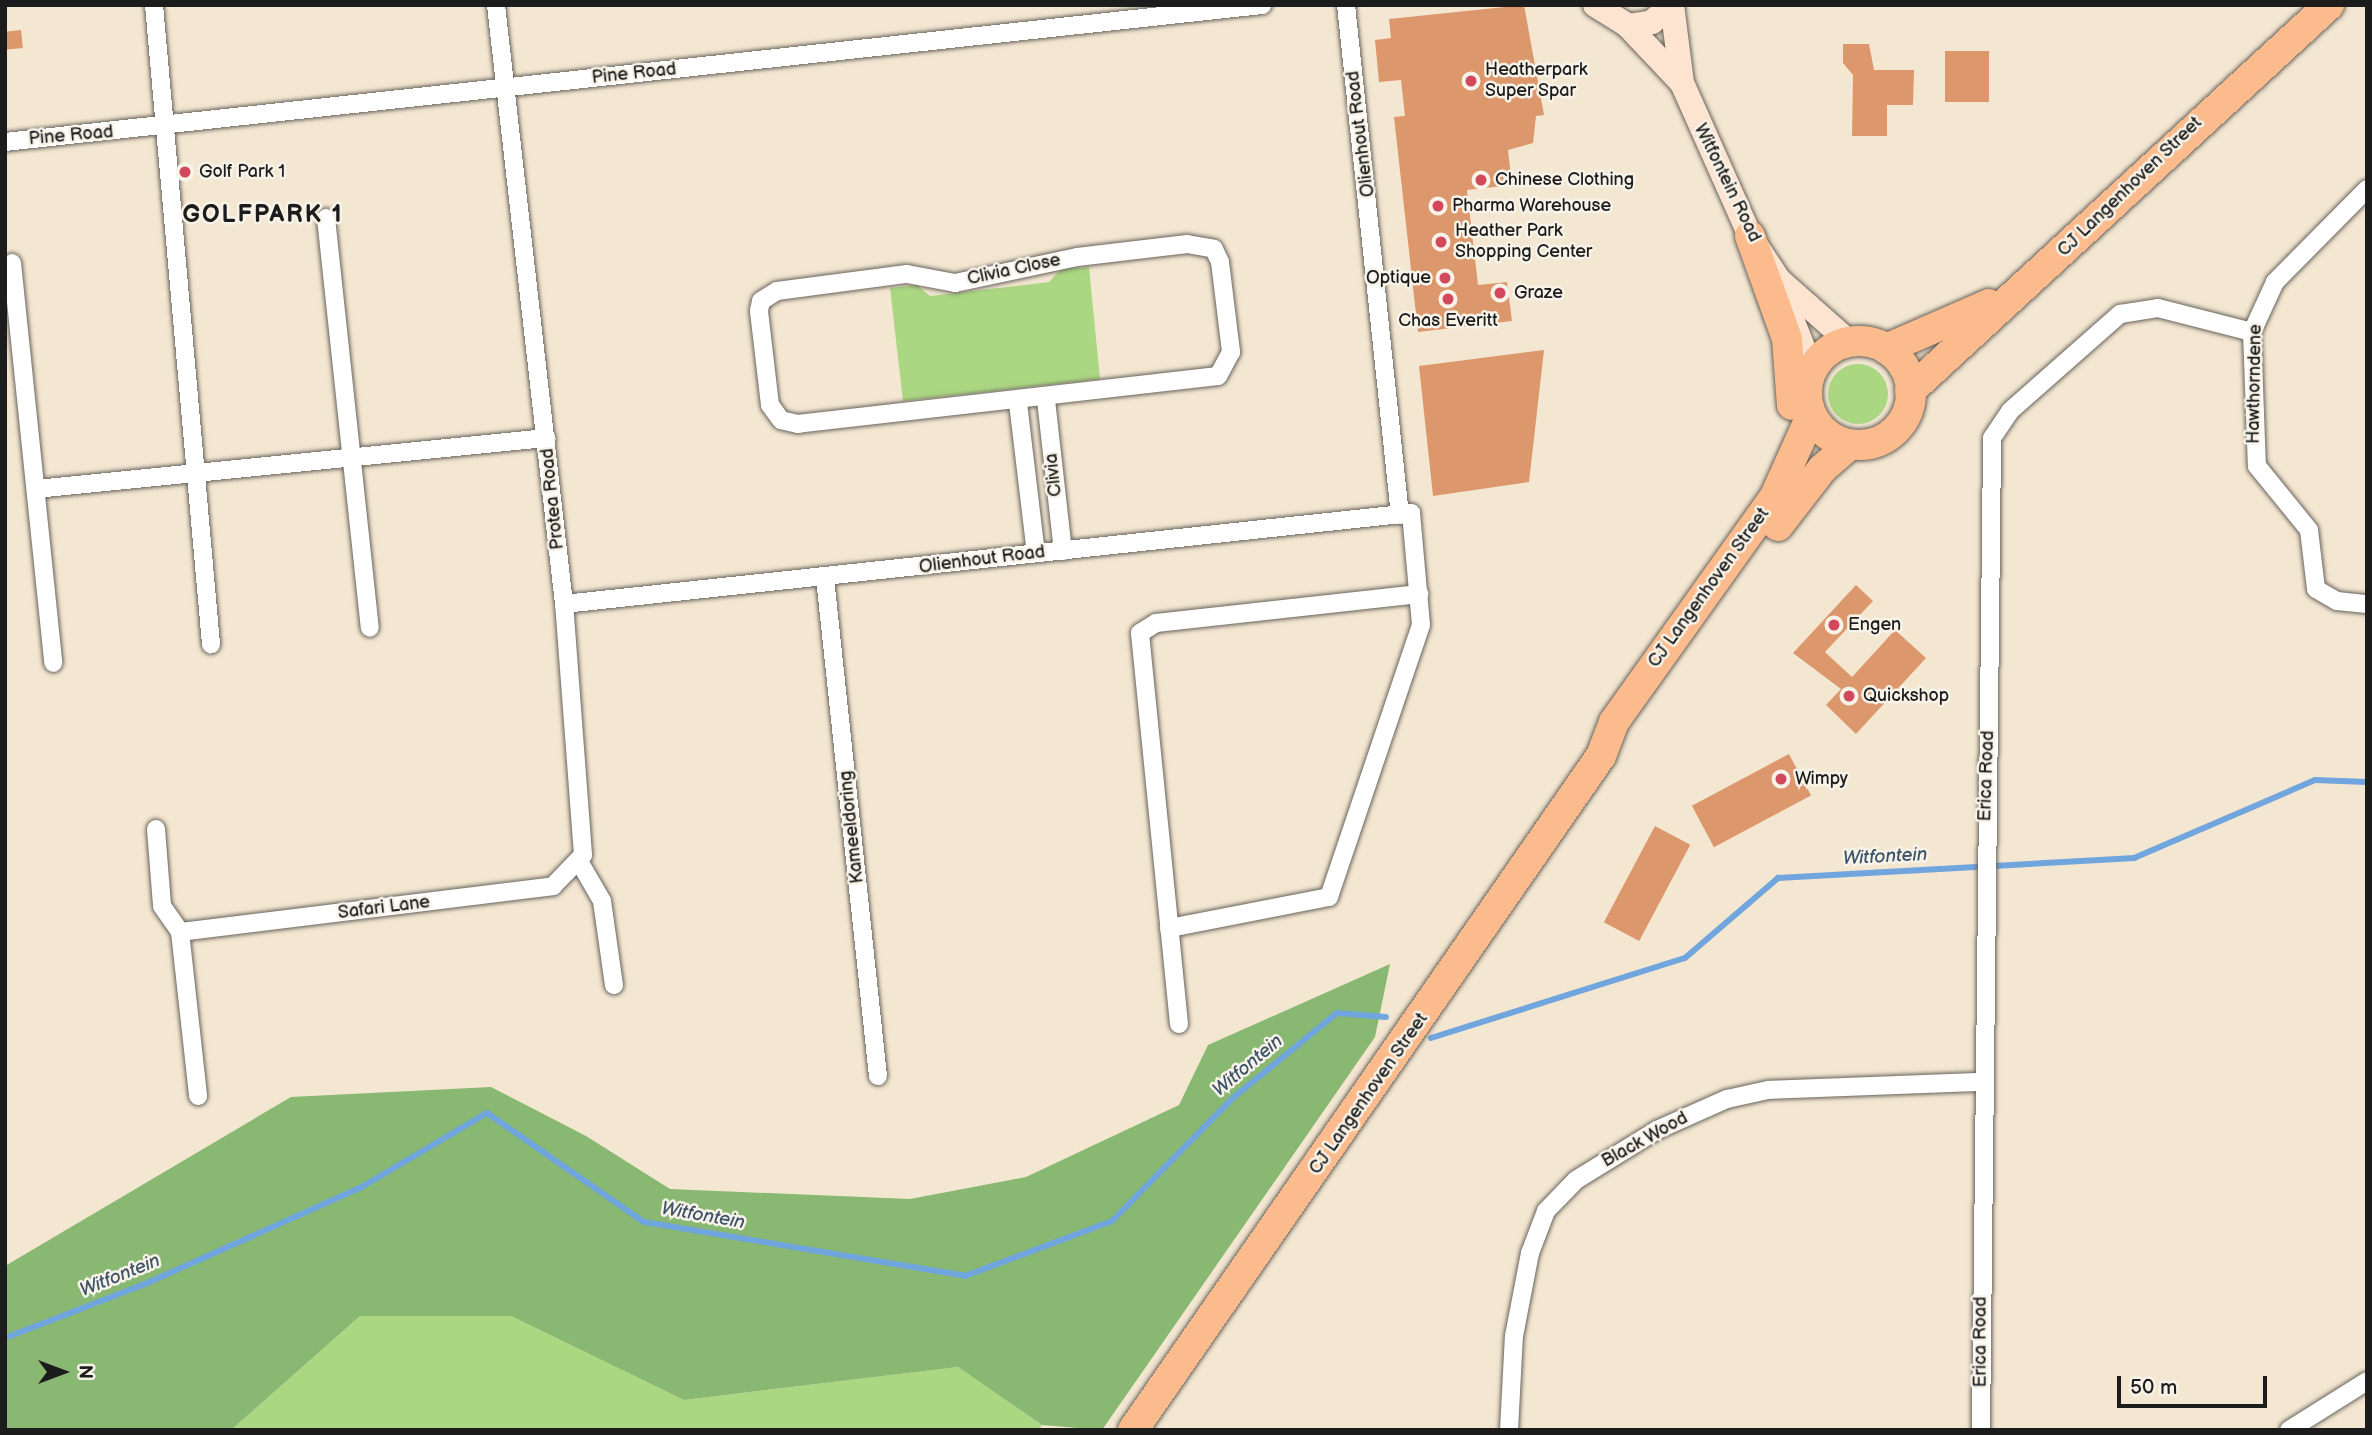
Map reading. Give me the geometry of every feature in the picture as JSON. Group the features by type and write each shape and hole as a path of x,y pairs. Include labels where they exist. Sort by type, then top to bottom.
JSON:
{"highway":[{"name":"CJ Langenhoven Street","path":"2252,70 2301,5"},
{"name":"CJ Langenhoven Street","path":"1910,390 2004,300 2065,251 2252,70 2329,5"},
{"path":"1745,540 1780,463 1793,393 1787,339 1750,236"},
{"name":"CJ Langenhoven Street","path":"1886,349 2004,300"},
{"path":"1849,342 1886,349 1905,370 1910,390 1895,431 1874,443 1850,445 1831,438 1811,416 1806,393 1812,370 1827,351 1849,342"},
{"name":"CJ Langenhoven Street","path":"1601,756 1614,722 1787,477 1811,416"},
{"name":"CJ Langenhoven Street","path":"1133,1430 1601,756 1651,704 1807,486 1850,445"}],"main road":[{"name":"Witfontein Road","path":"1595,5 1628,26 1682,83"},
{"name":"Witfontein Road","path":"1672,5 1682,83 1750,236 1779,280 1812,370"},
{"path":"1628,26 1652,22 1672,5"},
{"name":"Witfontein Road","path":"1779,280 1849,342"}],"street":[{"path":"154,5 168,186 211,645"},
{"name":"Protea Road","path":"496,5 564,604 585,825 580,863"},
{"name":"Pine Road","path":"5,142 164,127 1263,5"},
{"name":"Olienhout Road","path":"564,604 1405,514 1346,5"},
{"name":"Hawthorndene","path":"2367,189 2274,282 2252,332 2257,466 2309,530 2316,589 2337,601 2367,604"},
{"path":"326,218 370,628"},
{"name":"Clivia Close","path":"1187,244 1214,249 1231,352 1223,372 1018,403 789,423 770,405 761,301 777,291 907,274 955,283 1077,257 1187,244"},
{"path":"12,263 53,663"},
{"name":"Erica Road","path":"1981,1430 1981,1082 1992,438 2010,411 2120,314 2158,308 2252,332"},
{"name":"Clivia","path":"1046,400 1063,551"},
{"name":"Clivia","path":"1018,403 1035,553"},
{"path":"36,489 546,438"},
{"path":"1169,928 1329,897 1420,631 1419,594 1405,514"},
{"name":"Kameeldoring","path":"825,578 878,1076"},
{"path":"1179,1024 1140,633 1156,623 1419,594"},
{"path":"156,829 162,906 180,932 198,1096"},
{"path":"580,863 602,901 614,985"},
{"name":"Safari Lane","path":"180,932 553,886 580,863"},
{"name":"Black Wood","path":"1509,1430 1514,1336 1531,1253 1546,1211 1576,1180 1657,1130 1727,1099 1768,1090 1981,1082"},
{"path":"2289,1430 2309,1424 2367,1381"}],"green space":[{"path":"1089,267 1100,379 903,401 890,288 917,285 930,296 1049,282 1061,269"},
{"path":"1858,364 1879,373 1888,394 1879,415 1858,424 1837,415 1828,394 1837,373"},
{"path":"1390,964 1375,1037 1102,1430 1042,1425 958,1367 684,1400 511,1316 360,1316 231,1430 5,1430 5,1266 291,1097 491,1087 586,1136 670,1189 910,1199 1026,1177 1179,1105 1208,1045"},
{"path":"360,1316 511,1316 684,1400 958,1367 1042,1425 1039,1430 231,1430"}],"building":[{"path":"1524,5 1544,115 1536,116 1533,143 1508,150 1512,185 1467,190 1478,285 1507,282 1512,321 1418,332 1394,117 1405,116 1401,80 1379,82 1375,40 1391,38 1389,19"},
{"path":"21,30 23,48 7,50 5,32"},
{"path":"1843,44 1869,44 1874,70 1914,70 1913,105 1887,105 1887,136 1852,136 1853,75 1843,63"},
{"path":"1945,51 1989,51 1989,102 1945,102"},
{"path":"1544,350 1529,482 1433,496 1419,366"},
{"path":"1856,585 1873,601 1825,652 1852,677 1895,630 1926,658 1856,734 1826,705 1841,689 1793,653"},
{"path":"1789,754 1811,795 1714,847 1692,806"},
{"path":"1655,826 1690,845 1639,941 1604,922"}],"waterway":[{"name":"Witfontein","path":"1431,1038 1685,958 1778,878 2134,858 2315,780 2367,782"},
{"name":"Witfontein","path":"5,1338 145,1284 360,1188 487,1113 644,1222 965,1276 1112,1221 1234,1097 1337,1013 1386,1017"}],"place":[{"name":"Heatherpark Super Spar","path":"1471,81"},
{"name":"Golf Park 1","path":"185,172"},
{"name":"Chinese Clothing","path":"1481,180"},
{"name":"Pharma Warehouse","path":"1438,206"},
{"name":"Heather Park Shopping Center","path":"1441,242"},
{"name":"Optique","path":"1445,278"},
{"name":"Graze","path":"1500,293"},
{"name":"Chas Everitt","path":"1448,299"},
{"name":"Engen","path":"1834,625"},
{"name":"Quickshop","path":"1849,696"},
{"name":"Wimpy","path":"1781,779"}],"district":[{"name":"GOLFPARK 1","path":"263,215"}]}
